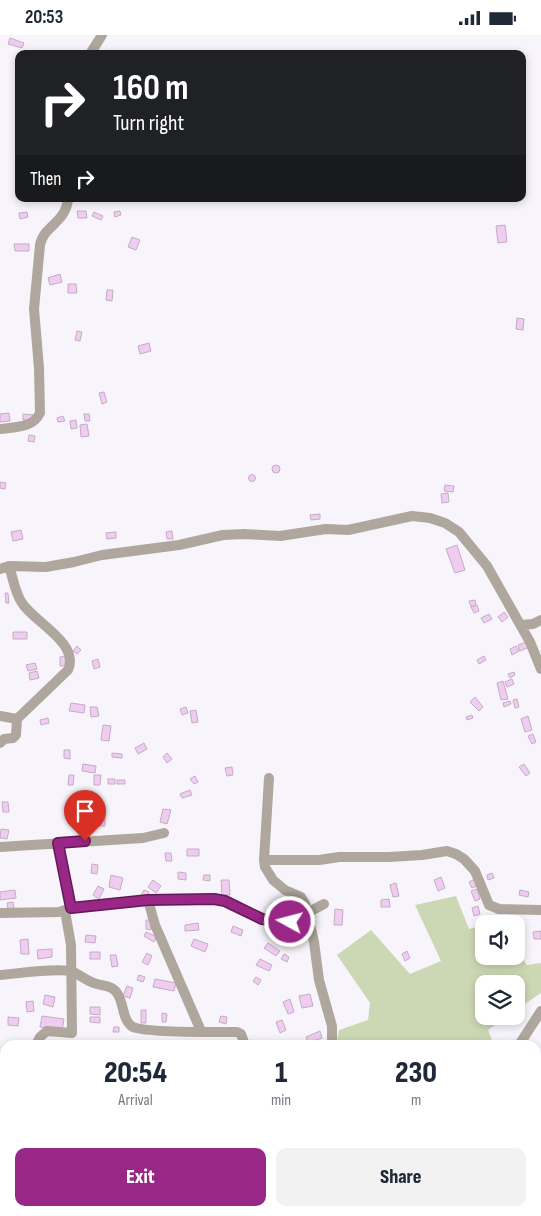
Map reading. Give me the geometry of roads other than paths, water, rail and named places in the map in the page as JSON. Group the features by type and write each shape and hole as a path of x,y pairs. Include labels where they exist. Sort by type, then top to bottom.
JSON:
{"street":[{"path":"92,50 102,35"},
{"path":"0,429 32,423 37,420 40,413 39,368 34,309 40,245 43,235 59,221 66,209 67,202"},
{"path":"0,743 4,739 13,738 16,735 17,719 68,670 71,658 63,643 23,605 18,598 5,567 46,567 102,555 180,545 223,535 263,534 280,536 326,529 348,530 412,516 430,518 445,523 459,532 488,566 521,625 541,669"},
{"path":"521,625 541,620"},
{"path":"0,716 17,719"},
{"path":"269,779 264,861 273,880 285,890 301,897 305,904 314,943 319,980 332,1026 332,1040"},
{"path":"0,847 138,838 164,833"},
{"path":"38,1040 47,1031 72,1033 71,945 68,909 58,843"},
{"path":"264,861 422,855 447,851 464,859 475,871 489,905 494,908 541,910"},
{"path":"0,913 68,909 148,900 214,899 225,901 262,919 282,922 296,921 324,904"},
{"path":"148,900 156,925 201,1031"},
{"path":"0,975 72,971 85,980 116,991 122,1001 127,1020 132,1026 156,1030 237,1032 242,1034 244,1040"},
{"path":"522,1040 541,1011"}]}
